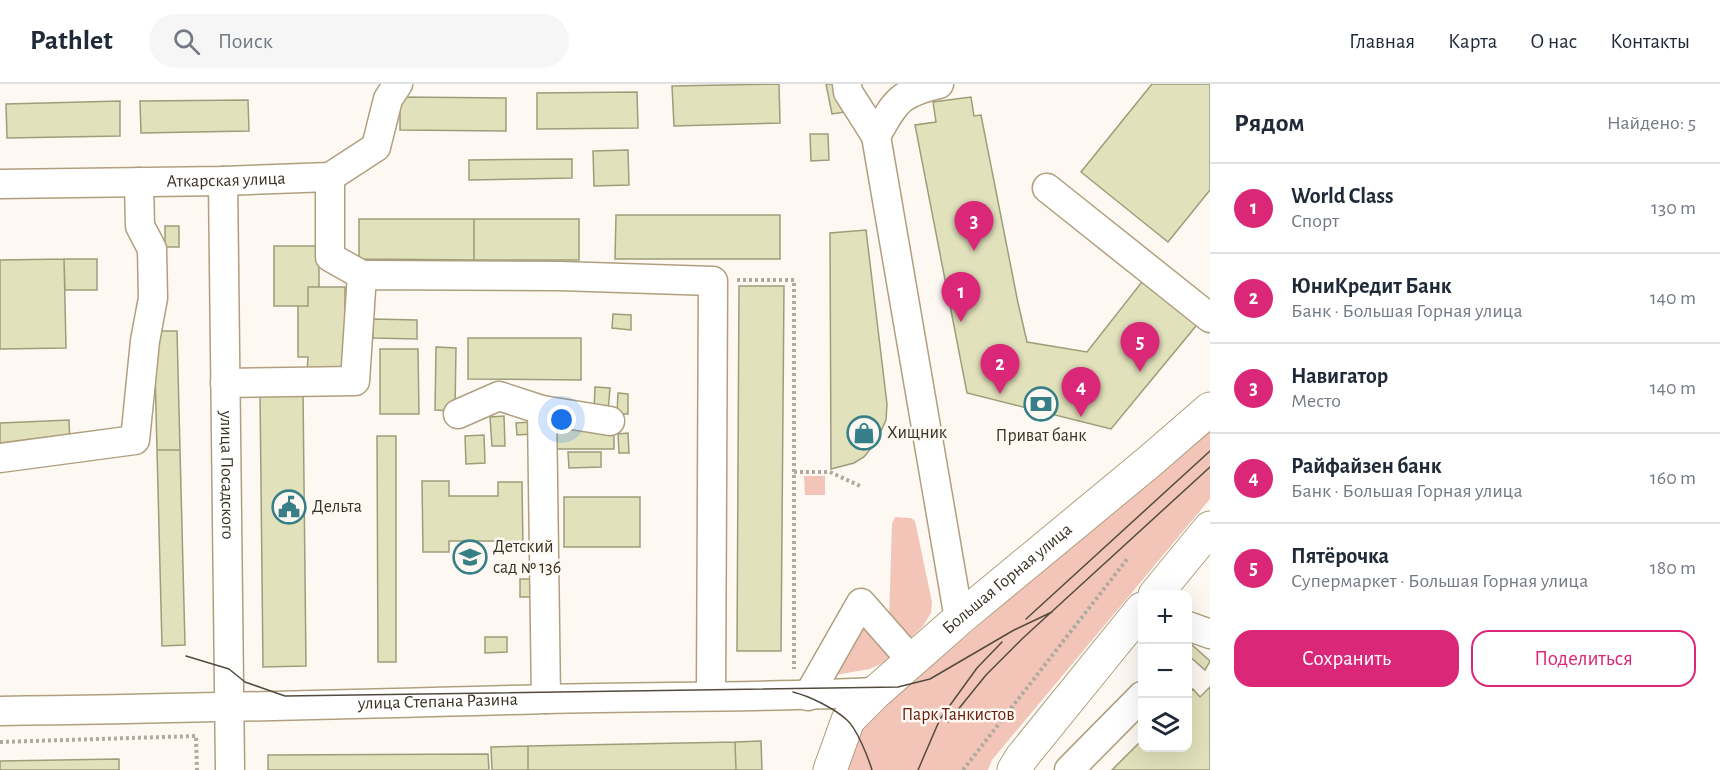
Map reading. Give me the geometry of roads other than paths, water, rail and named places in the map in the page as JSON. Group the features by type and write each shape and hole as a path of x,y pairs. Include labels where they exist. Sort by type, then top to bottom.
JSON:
{"main road":[{"name":"Большая Горная улица","path":"830,770 848,720 876,692 959,619 1210,409"},
{"path":"1158,590 1210,528"},
{"path":"1014,770 1022,757 1138,615"}],"street":[{"path":"398,84 388,99 376,147 330,177 330,257 362,275 560,276 712,280 711,696"},
{"path":"847,84 849,92 876,136 959,619"},
{"path":"876,136 893,105 913,90 939,84"},
{"name":"Аткарская улица","path":"0,184 330,177"},
{"name":"улица Посадского","path":"223,181 230,770"},
{"path":"0,458 135,440 153,298 152,249 140,226 139,182"},
{"path":"1047,188 1210,318"},
{"path":"225,383 355,381 362,275"},
{"path":"458,414 499,396 542,410 610,421"},
{"path":"542,410 546,699"},
{"path":"808,696 861,603 912,661"},
{"path":"1192,627 1210,634"},
{"name":"улица Степана Разина","path":"0,711 546,699 808,696 876,692"},
{"path":"1069,770 1141,698"}],"tram line":[{"path":"1026,619 1210,451"},
{"path":"948,722 986,675 1023,638 1210,467"},
{"path":"186,656 229,669 245,682 285,696 898,687 930,679 1014,630 1052,612"},
{"path":"918,770 940,719 977,668 1002,642"},
{"path":"793,692 821,703 847,720 858,736 872,770"}],"place":[{"name":"Навигатор","path":"974,251"},
{"name":"World Class","path":"961,322"},
{"name":"Пятёрочка","path":"1140,372"},
{"name":"ЮниКредит Банк","path":"1000,394"},
{"name":"Приват банк","path":"1041,404"},
{"name":"Райфайзен банк","path":"1081,417"},
{"name":"Хищник","path":"864,433"},
{"name":"Дельта","path":"289,507"},
{"name":"Детский сад № 136","path":"470,557"}],"park label":[{"name":"Парк Танкистов","path":"958,715"}]}
